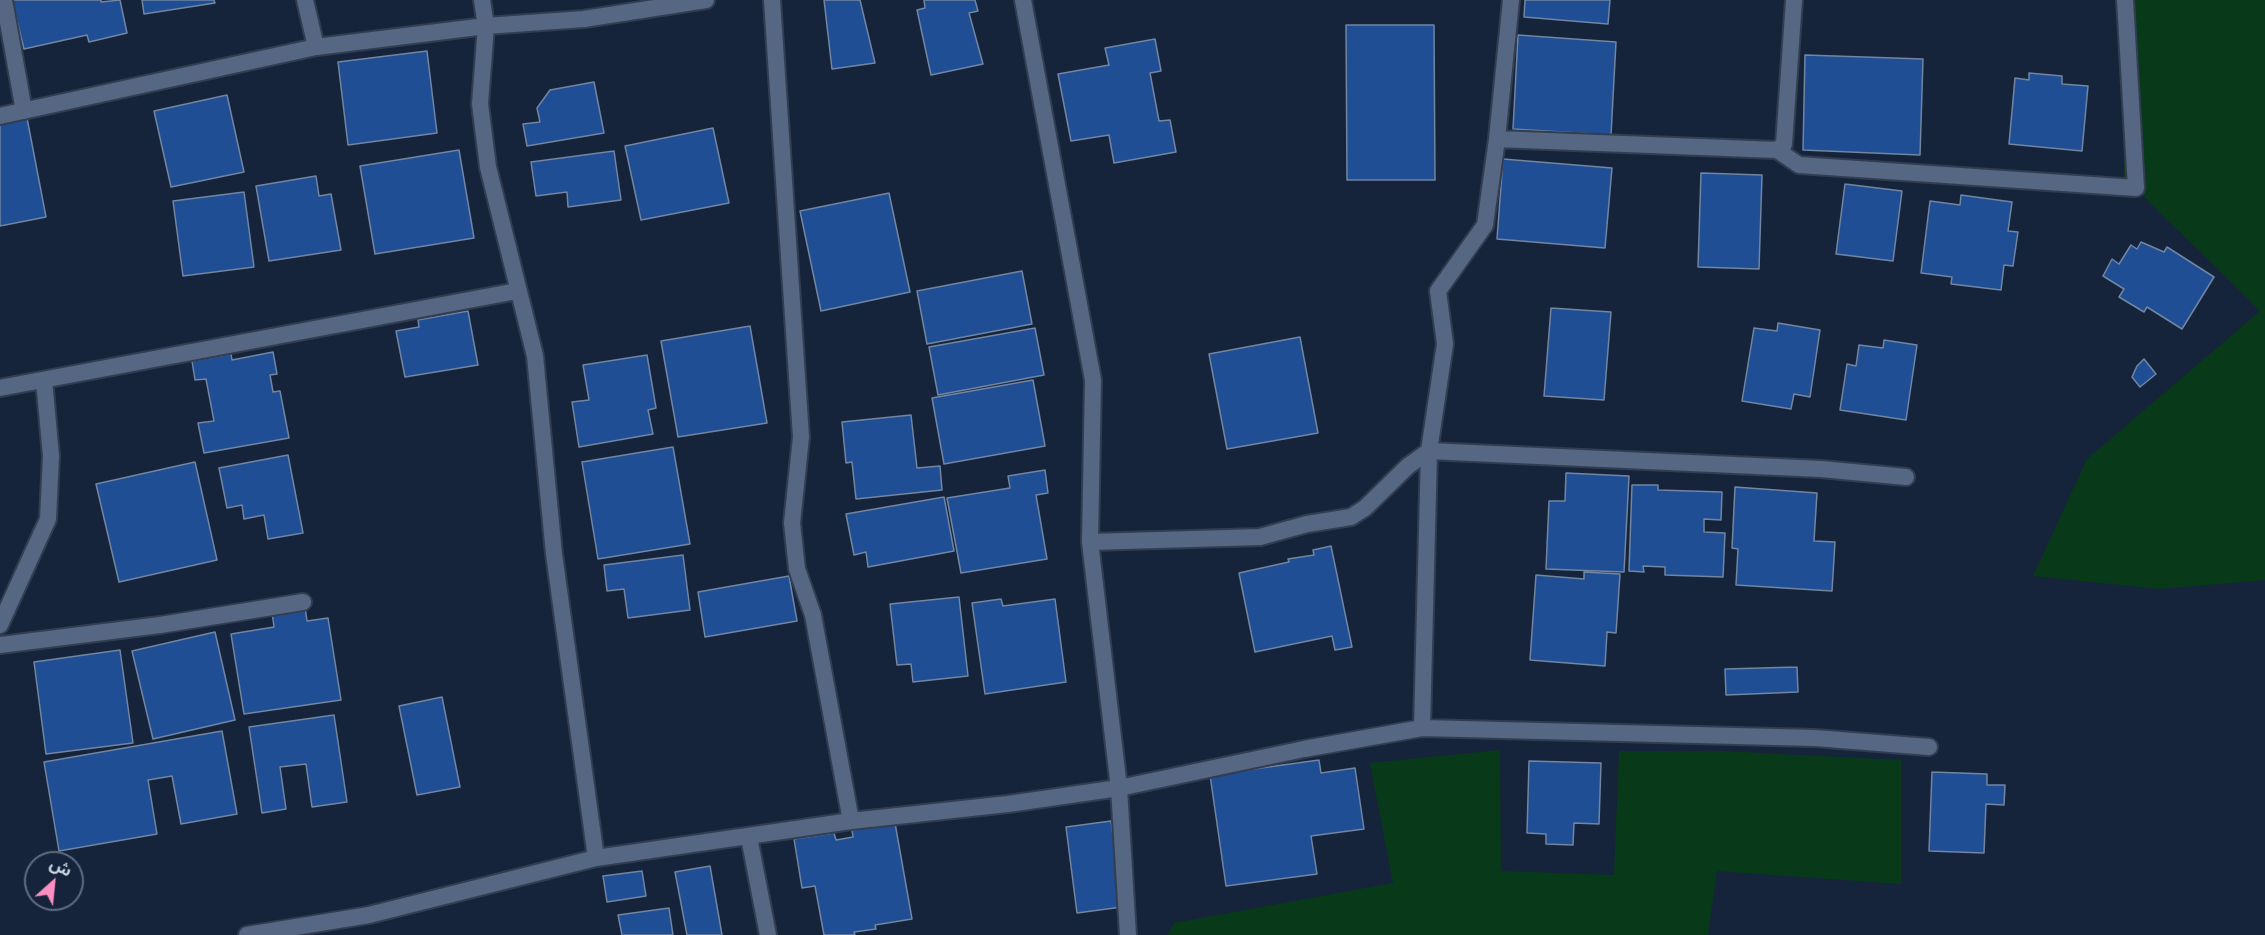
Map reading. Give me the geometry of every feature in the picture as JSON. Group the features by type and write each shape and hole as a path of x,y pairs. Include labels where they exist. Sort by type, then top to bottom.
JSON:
{"street":[{"path":"4,0 24,111"},
{"path":"305,0 316,48"},
{"path":"482,0 486,26 480,104 488,167 535,356 554,554 596,858"},
{"path":"0,116 316,48 486,26 584,19 706,0"},
{"path":"772,0 801,436 792,523 797,568 813,615 851,820"},
{"path":"1023,0 1093,380 1090,542 1119,788 1128,935"},
{"path":"1422,728 1429,451 1445,344 1438,291 1485,225 1497,139 1511,0"},
{"path":"1777,150 1784,144 1794,0"},
{"path":"1497,139 1777,150 1799,165 2136,188 2125,0"},
{"path":"0,388 517,291"},
{"path":"0,625 48,519 51,456 44,380"},
{"path":"1090,542 1260,537 1307,524 1351,517 1365,508 1408,466 1429,451 1821,469 1906,477"},
{"path":"0,645 160,625 303,602"},
{"path":"247,935 369,915 596,858 851,820 1008,804 1119,788 1304,749 1422,728 1815,738 1929,747"},
{"path":"748,837 768,935"}],"green space":[{"path":"2122,0 2265,0 2265,580 2160,589 2033,576 2087,459 2260,311 2124,177"},
{"path":"1500,750 1501,871 1614,875 1619,751 1722,751 1901,760 1901,884 1717,871 1708,935 1167,935 1174,923 1393,883 1370,763"}],"building":[{"path":"12,0 101,0 101,2 120,0 127,33 89,42 87,35 24,49"},
{"path":"142,0 214,0 215,3 144,14"},
{"path":"824,0 860,0 875,63 832,69"},
{"path":"924,0 975,0 978,11 969,13 983,64 931,75 917,10 925,8"},
{"path":"1525,0 1610,0 1608,24 1524,17"},
{"path":"1346,25 1434,25 1435,180 1347,180"},
{"path":"1518,35 1616,42 1611,135 1513,129"},
{"path":"1155,39 1161,71 1150,73 1159,121 1170,120 1176,152 1114,163 1109,135 1071,141 1058,74 1109,65 1105,48"},
{"path":"427,51 437,133 348,145 338,62"},
{"path":"1805,55 1923,59 1920,155 1803,150"},
{"path":"2029,73 2062,76 2062,84 2088,86 2082,151 2009,144 2015,78 2029,80"},
{"path":"594,82 604,133 527,146 523,124 540,122 537,108 550,90"},
{"path":"227,95 244,172 171,187 154,111"},
{"path":"27,118 46,217 0,226 0,123"},
{"path":"713,128 729,203 641,220 625,146"},
{"path":"459,150 474,238 375,254 360,166"},
{"path":"614,151 621,200 568,207 567,192 536,196 531,162"},
{"path":"1503,159 1612,168 1605,248 1497,239"},
{"path":"1701,173 1762,175 1759,269 1698,267"},
{"path":"316,176 319,196 331,194 341,250 269,261 256,186"},
{"path":"1845,184 1902,191 1893,261 1836,254"},
{"path":"244,192 254,267 183,276 173,201"},
{"path":"889,193 910,292 821,311 800,211"},
{"path":"1961,195 2012,202 2008,231 2018,232 2013,266 2004,265 2001,290 1951,284 1952,277 1921,273 1930,201 1960,205"},
{"path":"2141,242 2164,252 2167,247 2214,277 2182,329 2147,307 2144,312 2119,297 2124,289 2103,276 2112,259 2119,264 2131,245 2137,249"},
{"path":"1022,271 1032,324 927,344 917,291"},
{"path":"1551,308 1611,312 1604,400 1544,396"},
{"path":"468,311 478,365 405,377 396,331 419,327 418,320"},
{"path":"1778,323 1820,330 1810,397 1794,394 1791,409 1742,401 1754,328 1777,331"},
{"path":"750,326 767,423 678,437 661,341"},
{"path":"1035,328 1044,375 938,395 929,347"},
{"path":"1300,337 1318,433 1227,449 1209,354"},
{"path":"1884,340 1917,345 1906,420 1840,410 1847,364 1856,366 1859,345 1883,348"},
{"path":"273,352 277,374 270,375 273,392 280,391 289,438 204,453 198,423 214,421 206,379 195,380 192,361 231,354 232,360"},
{"path":"647,355 656,408 648,410 653,434 579,447 572,402 589,400 583,365"},
{"path":"2144,359 2156,374 2140,387 2132,377 2137,366"},
{"path":"1033,380 1045,446 944,464 932,398"},
{"path":"911,415 917,468 940,466 942,490 856,499 852,462 846,463 842,422"},
{"path":"673,447 690,544 598,559 582,462"},
{"path":"288,455 303,533 268,539 264,515 244,519 242,505 227,508 219,468"},
{"path":"195,462 217,560 119,582 96,484"},
{"path":"1045,470 1048,493 1036,495 1047,559 961,573 947,498 1010,488 1008,476"},
{"path":"1566,473 1629,476 1624,572 1546,569 1549,501 1565,501"},
{"path":"1632,485 1658,485 1658,490 1722,492 1721,520 1704,519 1704,532 1725,533 1723,577 1665,575 1665,567 1643,566 1644,572 1629,571"},
{"path":"1735,487 1817,493 1814,541 1835,542 1832,591 1736,585 1738,549 1732,548"},
{"path":"944,497 954,551 868,567 866,552 854,555 846,514"},
{"path":"1331,546 1352,647 1335,650 1332,636 1255,652 1239,573 1289,562 1288,559 1314,555 1313,550"},
{"path":"683,555 690,610 628,618 624,589 607,591 604,565"},
{"path":"1584,572 1620,574 1616,633 1607,632 1605,666 1530,660 1536,575 1584,579"},
{"path":"789,576 797,621 705,637 698,592"},
{"path":"959,597 968,676 913,682 911,664 897,665 890,604"},
{"path":"1001,599 1003,606 1055,599 1066,682 985,694 972,603"},
{"path":"305,607 307,621 328,618 341,700 244,714 231,634 274,627 272,612"},
{"path":"215,632 235,720 153,739 132,651"},
{"path":"120,650 133,743 46,754 34,662"},
{"path":"1797,667 1798,692 1726,695 1725,669"},
{"path":"442,697 460,787 417,795 399,706"},
{"path":"334,715 347,802 312,807 306,764 280,767 286,809 262,813 249,727"},
{"path":"222,731 237,814 181,824 172,776 148,780 157,834 59,851 44,762"},
{"path":"1319,760 1321,773 1355,768 1364,829 1311,836 1317,874 1226,886 1210,775"},
{"path":"1529,761 1601,763 1599,824 1574,823 1573,845 1546,844 1546,834 1527,833"},
{"path":"1932,772 1987,774 1987,785 2005,785 2004,805 1986,804 1984,853 1929,851"},
{"path":"1111,821 1122,907 1077,913 1066,827"},
{"path":"895,823 912,919 875,925 876,929 854,932 855,935 824,935 815,886 802,888 794,839 834,833 836,840 853,837 852,830"},
{"path":"710,866 722,935 687,935 675,872"},
{"path":"642,871 646,896 607,902 603,876"},
{"path":"669,908 673,935 622,935 618,915"}]}
